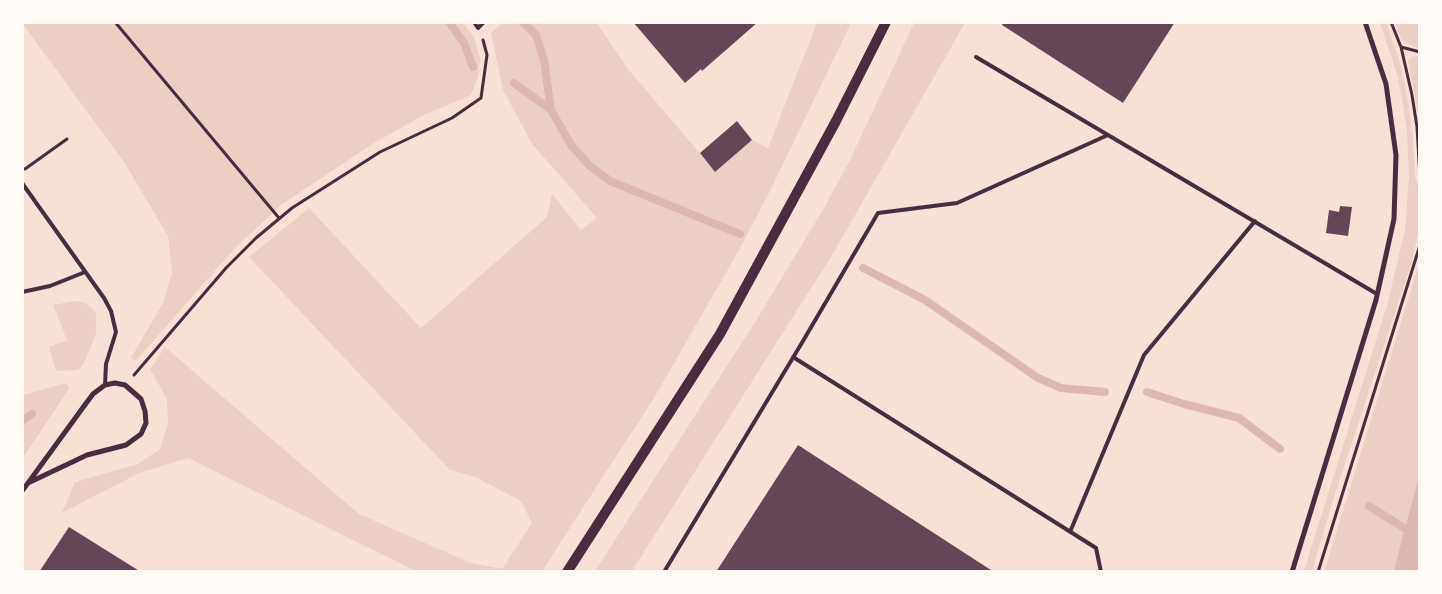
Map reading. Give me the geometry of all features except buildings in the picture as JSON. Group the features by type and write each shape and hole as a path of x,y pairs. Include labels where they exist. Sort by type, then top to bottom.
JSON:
{"main road":[{"path":"567,572 720,334 836,121 886,22"}],"street":[{"path":"1292,572 1377,294 1394,219 1396,155 1386,84 1366,22"},
{"path":"22,491 87,402 105,385 115,383 125,385 141,399 146,422 141,434 126,445 87,455 28,483"}],"lane":[{"path":"474,22 478,28 484,22"},
{"path":"976,56 1377,294"},
{"path":"664,572 878,213 958,203 1108,135"},
{"path":"22,183 104,298 111,311 116,332 106,364 105,385"},
{"path":"1070,532 1144,355 1255,221"},
{"path":"22,292 50,286 85,272"},
{"path":"793,357 1096,548 1101,572"}],"path":[{"path":"116,22 279,218"},
{"path":"1391,22 1401,47 1414,111 1420,178"},
{"path":"125,385 226,268 279,218 380,152 452,118 481,98 487,55 478,28"},
{"path":"1401,47 1420,52"},
{"path":"22,171 67,139"},
{"path":"1318,572 1420,245"}],"shaded area":[{"path":"22,23 463,23 474,37 480,58 478,77 471,95 422,116 374,143 281,205 235,248 136,361 131,358 163,303 172,273 168,236 124,162"},
{"path":"502,23 597,23 628,69 715,171 752,140 768,148 817,23 851,23 771,189 738,252 654,398 542,571 415,571 188,458 139,473 62,513 75,482 138,464 160,449 168,424 167,399 150,369 165,347 359,514 471,563 502,569 532,523 521,501 475,477 450,470 249,257 309,208 421,328 547,217 552,194 581,230 597,218 532,144 503,90 491,33"},
{"path":"914,23 965,23 834,252 632,571 595,571 757,319 824,208 850,160"},
{"path":"1380,23 1386,23 1399,59 1405,84 1413,135 1415,178 1419,185 1419,231 1411,264 1333,500 1312,571 1304,571 1388,302 1405,229 1409,177 1407,131 1398,77"},
{"path":"1395,23 1419,23 1419,48 1407,44 1401,39"},
{"path":"1415,56 1419,57 1419,117 1408,60"},
{"path":"1419,264 1419,480 1396,571 1324,572"},
{"path":"75,301 85,303 96,314 96,334 83,365 78,370 56,371 49,347 67,340 53,305"},
{"path":"66,383 69,389 23,458 23,395"},
{"path":"1419,477 1419,571 1394,571 1405,528"}],"waterway":[{"path":"449,22 464,43 473,67"},
{"path":"523,22 536,35 544,60 551,110 571,145 590,166 610,181 740,234"},
{"path":"514,83 551,110"},
{"path":"863,268 925,300 1038,378 1061,388 1105,392"},
{"path":"1147,392 1239,418 1280,449"},
{"path":"22,421 32,414"},
{"path":"1369,506 1420,538"}]}
